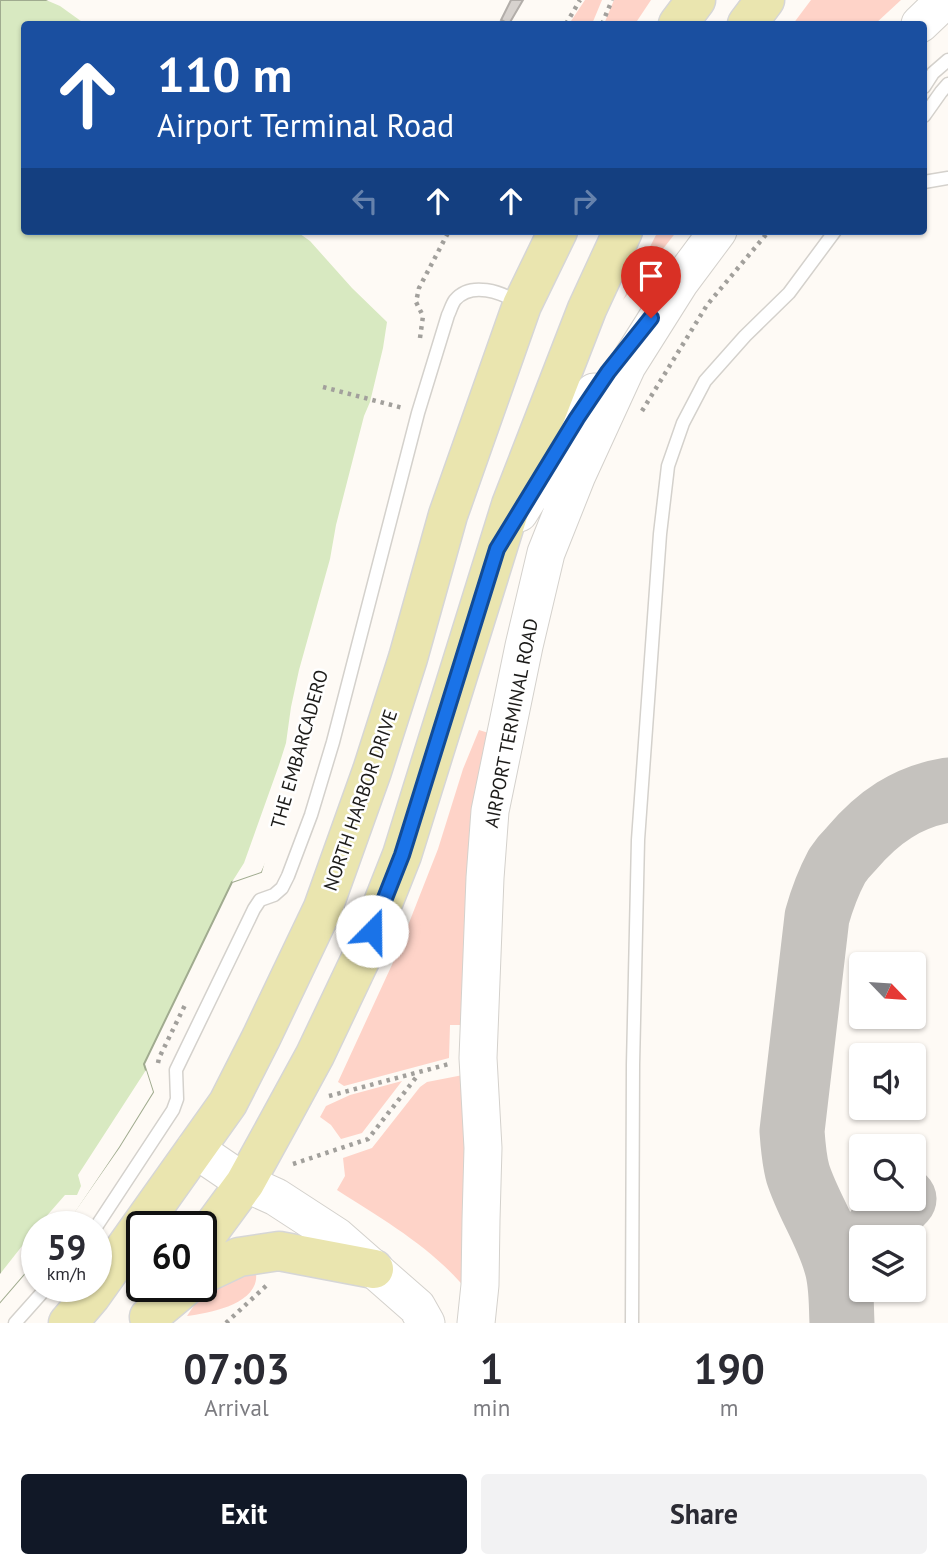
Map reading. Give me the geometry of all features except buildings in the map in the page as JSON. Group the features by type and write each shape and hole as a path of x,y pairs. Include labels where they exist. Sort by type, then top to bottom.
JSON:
{"main road":[{"path":"680,21 696,0"},
{"path":"742,21 751,0"},
{"path":"749,21 765,0"},
{"path":"922,21 945,0"},
{"name":"NORTH HARBOR DRIVE","path":"68,1323 91,1296 228,1103 323,908 372,771 408,658 448,515 522,305 556,235"},
{"path":"217,1222 245,1183 315,1055 362,956 397,868 511,505 587,309 621,235"},
{"name":"AIRPORT TERMINAL ROAD","path":"497,549 608,372 715,235"},
{"name":"AIRPORT TERMINAL ROAD","path":"475,1323 480,1285 483,1148 478,1045 490,811 546,553 577,475 626,366 680,282"},
{"path":"195,1149 245,1183 276,1197 336,1236 417,1307 426,1323"},
{"path":"217,1267 239,1257 279,1251 374,1269"},
{"path":"147,1320 160,1302"},
{"path":"147,1320 168,1302"}],"lane":[{"path":"927,83 933,73 948,60"},
{"path":"927,112 948,84"},
{"path":"927,182 948,178"},
{"path":"632,1323 638,840 660,534 668,466 683,423 705,381 745,336 789,293 832,235"},
{"path":"107,1211 173,1110 177,1100 176,1070 254,909 260,900 274,895 282,888 288,876 311,815 333,741 418,413 448,315 455,300 467,291 480,290 506,295 522,305"},
{"path":"15,1323 34,1302"}],"path":[{"path":"568,21 580,0"},
{"path":"603,21 611,0"},
{"path":"418,347 423,316 416,302 419,288 447,235"},
{"path":"639,416 707,305 766,235"},
{"path":"323,387 403,408 406,396"},
{"path":"158,1068 159,1058 189,996"},
{"path":"293,1164 368,1139 419,1073 330,1095 320,1101"},
{"path":"226,1323 267,1285 266,1275"}],"shaded area":[{"path":"0,0 131,0 143,21 21,21 21,235 308,235 376,304 399,320 293,756 261,872 232,882 144,1064 153,1092 74,1211 21,1211 21,1278 0,1302"},
{"path":"585,0 602,0 593,21 571,21"},
{"path":"614,0 651,0 637,21 605,21"},
{"path":"811,0 901,0 878,21 795,21"},
{"path":"656,235 674,235 623,300"},
{"path":"479,730 495,735 469,1025 450,1025 449,1058 344,1086 338,1082 396,956 438,849 463,769"},
{"path":"471,1075 467,1290 422,1247 337,1190 345,1176 343,1158 372,1148 420,1087 427,1082"},
{"path":"402,1081 362,1133 341,1139 331,1125 320,1117 326,1106 350,1095"},
{"path":"255,1268 256,1280 252,1290 244,1298 222,1309 187,1316 196,1302 217,1302 217,1284"}],"pier":[{"path":"46,0 136,0 146,12 148,21 81,21"},
{"path":"302,235 313,235 378,301 393,303 403,320 396,366 271,850 261,872 232,882 244,863 286,743 299,670 330,559 364,416 370,402 387,322"},
{"path":"146,1070 153,1092 119,1147 76,1211 51,1211 65,1195 77,1195 81,1186 78,1175"},
{"path":"21,1247 21,1278 0,1302 0,1274"}],"taxiway":[{"path":"842,1323 838,1271 828,1241 798,1174 792,1131 817,917 837,866 872,827 906,803 948,790"},
{"path":"881,1225 893,1211"}],"route":[{"path":"372,931 402,855 497,549 577,418 608,372 651,318"}]}
